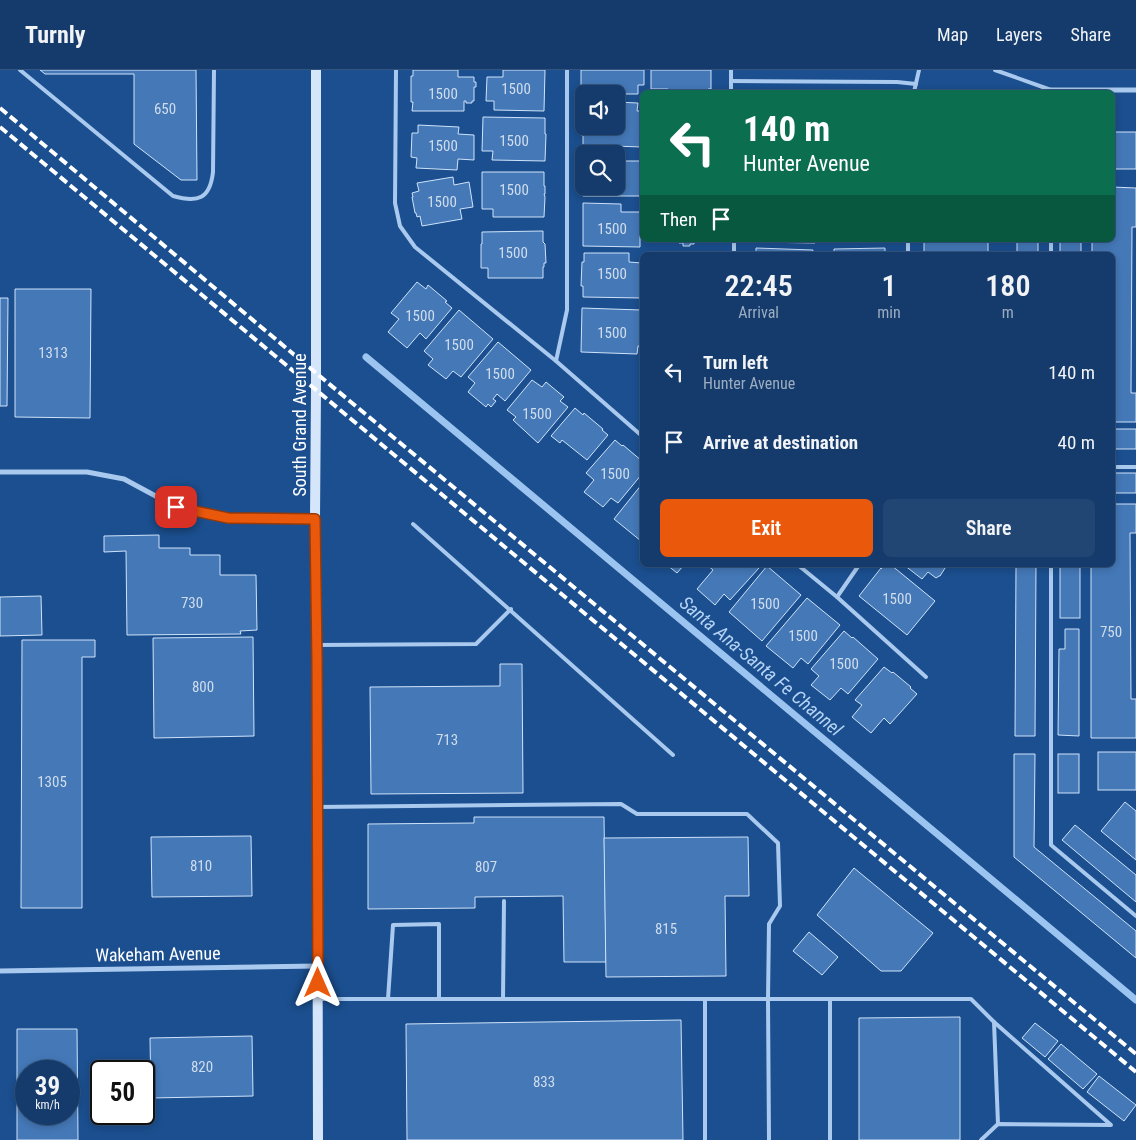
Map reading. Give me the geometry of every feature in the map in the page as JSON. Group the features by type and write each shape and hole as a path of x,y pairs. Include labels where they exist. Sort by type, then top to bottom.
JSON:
{"main road":[{"name":"South Grand Avenue","path":"316,70 315,519 318,1140"}],"street":[{"path":"1115,90 1136,90"},
{"path":"0,472 87,472 124,479 176,507 228,518 315,519"},
{"name":"Wakeham Avenue","path":"0,970 317,966"}],"lane":[{"path":"20,70 173,196 186,200 201,198 209,191 212,183 214,70"},
{"path":"396,70 395,203 400,226 415,247 556,361 640,434"},
{"path":"556,361 567,310 567,70"},
{"path":"731,70 731,90"},
{"path":"914,90 919,70"},
{"path":"995,70 1047,90"},
{"path":"731,82 897,82 916,84"},
{"path":"1115,467 1136,467"},
{"path":"414,524 673,754"},
{"path":"800,567 837,597 926,678"},
{"path":"837,597 858,567"},
{"path":"1051,567 1050,846 1136,916"},
{"path":"317,645 476,644 511,609"},
{"path":"317,807 621,804 637,814 747,814 778,843 780,906 769,924 769,1140"},
{"path":"503,999 504,901"},
{"path":"388,999 393,925 439,924 439,999"},
{"path":"318,999 972,998 994,1022 1111,1125 998,1124 981,1140"},
{"path":"705,999 705,1140"},
{"path":"830,999 830,1140"},
{"path":"994,1022 998,1124"}],"building":[{"path":"40,70 196,70 197,180 181,180 134,144 134,74 45,74"},
{"path":"413,70 458,70 458,77 474,77 476,87 474,87 474,101 466,103 464,101 464,111 412,111 411,76 413,76"},
{"path":"503,70 545,70 544,111 494,110 494,101 486,101 487,77 503,77"},
{"path":"581,70 644,70 644,85 638,85 638,94 625,94 625,85 581,85"},
{"path":"651,70 711,70 711,89 708,90 651,89"},
{"path":"625,102 638,103 637,111 640,111 640,147 583,145 583,135 625,135"},
{"path":"483,117 545,118 545,161 492,160 493,151 482,151"},
{"path":"418,125 459,127 458,134 474,135 474,160 458,159 457,170 416,168 417,158 411,157 412,133 418,133"},
{"path":"1115,132 1136,132 1136,169 1115,169"},
{"path":"625,161 640,161 640,196 583,196 625,195"},
{"path":"482,172 544,172 544,217 493,217 493,209 482,209"},
{"path":"453,177 454,185 469,182 473,207 460,209 462,219 422,226 420,216 417,217 415,213 412,197 412,193 419,191 417,183"},
{"path":"1115,187 1136,188 1136,227 1132,227 1131,393 1136,393 1136,422 1115,422 1115,252 1092,252 1092,242 1115,242"},
{"path":"583,203 621,204 621,212 640,212 640,247 583,246"},
{"path":"543,231 546,263 544,263 543,267 543,278 488,278 488,268 481,268 482,232"},
{"path":"694,242 694,244 683,246 683,243 679,243"},
{"path":"754,242 815,242 815,243"},
{"path":"924,242 988,242 988,252 924,252"},
{"path":"1017,242 1038,242 1038,252 1017,252"},
{"path":"1060,242 1081,242 1081,252 1060,252"},
{"path":"756,248 813,250 813,252 756,252"},
{"path":"885,248 885,252 834,252 834,249"},
{"path":"584,253 629,253 629,262 640,263 640,298 583,297 583,286 581,286 582,262 584,262"},
{"path":"417,282 426,289 428,285 447,301 445,302 452,308 426,339 420,333 407,348 388,332 399,319 391,313"},
{"path":"15,289 91,289 90,418 15,417"},
{"path":"0,298 8,298 7,406 0,406"},
{"path":"582,308 640,310 640,346 638,346 637,354 581,352"},
{"path":"459,310 493,339 461,377 453,371 446,379 428,365 433,359 424,351"},
{"path":"498,342 531,370 505,401 497,394 493,399 496,401 491,407 488,404 486,407 468,392 475,383 468,377"},
{"path":"532,380 542,387 546,382 564,397 560,401 568,407 538,443 513,420 516,417 507,410"},
{"path":"575,408 583,415 584,413 608,435 587,460 562,440 560,443 551,436"},
{"path":"1115,429 1136,429 1136,449 1115,449"},
{"path":"615,440 640,459 640,476 618,503 611,498 603,507 584,492 594,480 586,473"},
{"path":"1115,473 1136,473 1136,493 1115,493"},
{"path":"640,486 640,540 614,519"},
{"path":"1115,504 1136,504 1136,533 1130,533 1131,699 1136,699 1136,738 1091,738 1091,567 1115,567"},
{"path":"159,535 159,548 190,548 190,555 220,555 220,575 256,575 257,630 240,631 241,634 127,635 126,551 104,552 104,536"},
{"path":"670,567 682,567 677,573"},
{"path":"709,567 759,568 730,600 724,594 715,605 697,589 713,570"},
{"path":"766,567 801,595 762,641 729,612"},
{"path":"883,567 893,567 935,601 907,635 859,596"},
{"path":"907,567 946,567 940,576 936,578 928,572 922,579"},
{"path":"1016,567 1036,567 1035,736 1015,736"},
{"path":"1060,567 1080,567 1080,618 1060,618"},
{"path":"41,596 42,635 0,636 0,597"},
{"path":"807,598 840,625 808,664 801,658 793,668 766,646"},
{"path":"1065,629 1079,629 1079,736 1058,735 1059,649 1065,649"},
{"path":"844,631 878,659 848,694 841,688 830,700 811,685 819,676 811,669"},
{"path":"253,637 254,736 154,738 153,638"},
{"path":"22,640 95,640 95,657 82,657 82,908 21,908"},
{"path":"500,664 522,664 523,793 371,794 370,687 500,686"},
{"path":"884,667 893,672 917,694 890,724 884,718 871,733 852,717 862,705 855,700"},
{"path":"1098,752 1136,752 1136,790 1098,790"},
{"path":"1014,754 1035,754 1034,847 1136,931 1136,958 1014,857"},
{"path":"1058,754 1079,754 1079,793 1058,793"},
{"path":"1125,802 1136,811 1136,860 1101,831"},
{"path":"474,817 604,817 606,962 564,962 563,896 475,897 475,908 368,909 368,824 474,823"},
{"path":"1075,825 1136,875 1136,902 1062,840"},
{"path":"251,836 252,896 152,897 151,837"},
{"path":"748,837 749,896 725,896 726,976 606,977 604,838"},
{"path":"854,868 933,933 901,971 881,971 817,915"},
{"path":"809,932 838,957 822,975 793,951"},
{"path":"960,1017 960,1140 859,1140 859,1018"},
{"path":"681,1020 683,1140 407,1140 406,1024"},
{"path":"1035,1023 1058,1041 1045,1057 1022,1038"},
{"path":"17,1029 77,1029 77,1060 17,1060"},
{"path":"252,1036 253,1096 155,1098 155,1060 150,1060 150,1038"},
{"path":"1061,1044 1097,1074 1083,1089 1048,1059"},
{"path":"1099,1076 1136,1105 1124,1121 1087,1092"},
{"path":"17,1125 78,1125 78,1140 17,1140"}],"waterway":[{"name":"Santa Ana-Santa Fe Channel","path":"366,357 1136,1000"}],"railway":[{"path":"0,108 1136,1054"},
{"path":"0,127 1136,1072"}],"route":[{"path":"176,507 228,518 315,519 318,983"}]}
